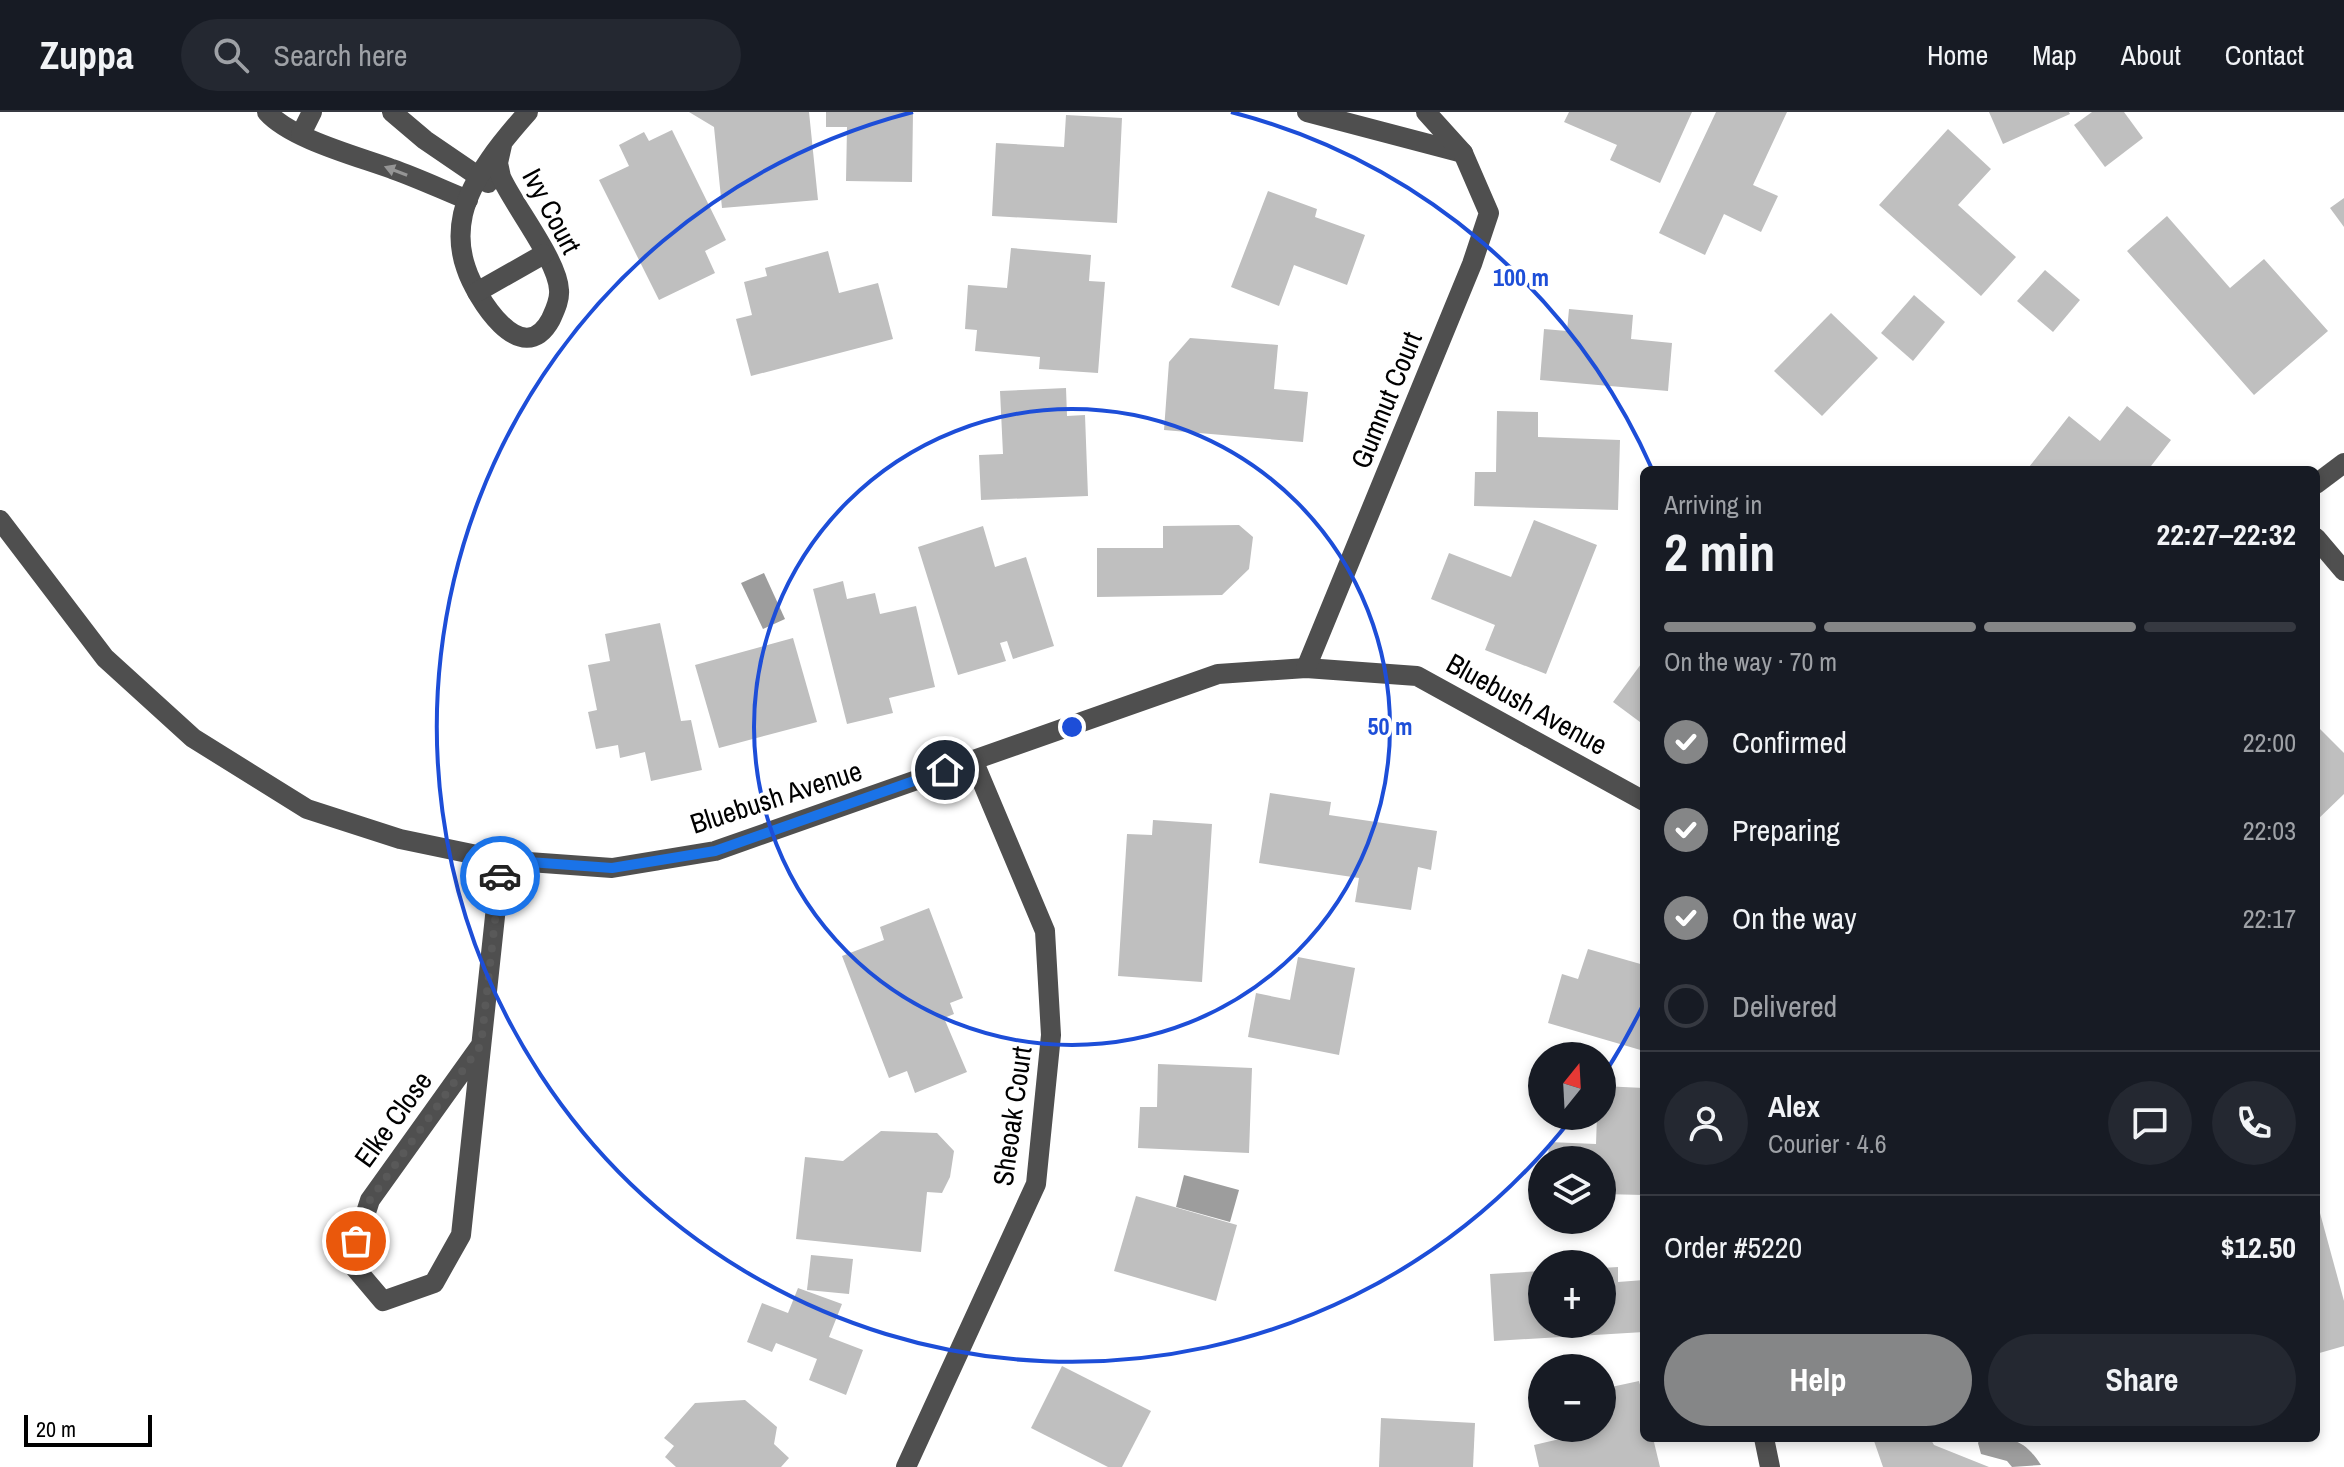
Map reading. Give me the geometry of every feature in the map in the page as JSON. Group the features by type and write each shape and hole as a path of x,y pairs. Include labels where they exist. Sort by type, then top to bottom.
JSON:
{"street":[{"path":"267,112 301,134 468,200"},
{"path":"301,134 312,112"},
{"name":"Ivy Court","path":"392,112 416,134 479,178"},
{"name":"Ivy Court","path":"502,145 499,167 514,202 557,280 559,295 551,319 536,334 517,334 500,325 486,309 465,267 461,241 463,214 479,178 502,145 528,112"},
{"path":"1307,112 1463,153"},
{"name":"Gumnut Court","path":"1306,668 1472,264 1489,213 1463,153 1426,112"},
{"path":"479,178 514,202"},
{"path":"477,292 544,254"},
{"path":"2320,481 2344,463"},
{"name":"Bluebush Avenue","path":"0,520 105,658 193,738 307,809 400,839 501,860 612,868 715,851 1218,674 1306,668 1417,676 1640,799"},
{"path":"2320,543 2344,571"},
{"name":"Sheoak Court","path":"906,1467 1036,1184 1047,1080 1051,1035 1045,931 973,760"},
{"name":"Elke Close","path":"481,1045 370,1200 350,1262 383,1301 434,1283 461,1235 501,860"},
{"path":"1765,1442 1770,1467"}],"shaded area":[{"path":"764,573 785,619 763,629 741,583"},
{"path":"1184,1175 1239,1190 1230,1222 1176,1207"},
{"path":"2018,1442 2041,1465 2012,1467 2007,1461 1981,1454 1978,1443"}],"building":[{"path":"689,112 809,112 818,200 722,208 714,127"},
{"path":"826,112 913,112 912,182 846,181 847,127 826,127"},
{"path":"1569,112 1692,112 1660,183 1610,160 1617,145 1564,122"},
{"path":"1716,112 1787,112 1753,185 1778,196 1761,232 1724,214 1705,255 1659,233"},
{"path":"1989,112 2069,112 2070,114 2003,144"},
{"path":"2092,112 2124,112 2143,138 2105,167 2074,125"},
{"path":"1066,115 1122,118 1117,223 992,216 996,143 1064,147"},
{"path":"1948,129 1991,169 1958,205 2016,257 1981,296 1879,205"},
{"path":"672,130 726,240 705,251 715,273 659,300 599,180 629,166 619,145 644,132 649,141"},
{"path":"1268,191 1317,209 1315,217 1365,235 1347,285 1294,265 1279,306 1231,287"},
{"path":"2344,198 2344,227 2330,208"},
{"path":"2167,216 2230,288 2264,259 2328,331 2254,395 2127,251"},
{"path":"1011,248 1091,255 1089,281 1105,282 1098,373 1039,369 1040,357 975,351 977,330 965,329 968,285 1007,288"},
{"path":"828,251 839,293 878,283 893,339 751,376 736,319 752,315 744,282 767,276 765,268"},
{"path":"2045,270 2080,300 2053,332 2017,301"},
{"path":"1914,295 1945,322 1913,361 1881,333"},
{"path":"1569,309 1633,315 1631,339 1672,343 1668,391 1540,380 1544,329 1567,331"},
{"path":"1831,313 1878,358 1822,416 1774,371"},
{"path":"1190,338 1278,345 1274,389 1308,392 1303,442 1164,430 1169,362"},
{"path":"1066,388 1067,416 1085,415 1088,496 981,500 979,455 1003,454 1000,391"},
{"path":"2127,406 2171,440 2151,466 2030,466 2069,416 2100,441"},
{"path":"1497,411 1538,412 1538,437 1620,440 1618,510 1474,506 1475,472 1496,472"},
{"path":"1534,520 1597,545 1546,674 1485,650 1495,625 1431,599 1449,553 1511,577"},
{"path":"1239,525 1253,537 1249,569 1222,595 1097,597 1097,548 1163,548 1163,526"},
{"path":"983,526 995,567 1026,557 1054,646 1013,659 1007,641 1000,643 1006,661 958,675 918,547"},
{"path":"843,581 847,599 875,593 880,614 916,606 935,687 889,698 893,713 847,724 813,589"},
{"path":"660,623 681,721 691,720 702,770 651,781 645,752 620,758 618,745 596,749 588,712 597,710 588,665 610,661 605,634"},
{"path":"793,638 817,722 719,748 695,665"},
{"path":"1640,665 1640,722 1613,702"},
{"path":"2320,729 2344,753 2344,794 2320,817"},
{"path":"1270,793 1331,802 1329,815 1437,831 1431,870 1418,867 1411,910 1355,902 1359,878 1259,863"},
{"path":"1153,820 1212,824 1202,982 1118,976 1127,834 1152,835"},
{"path":"929,908 963,998 950,1003 954,1014 944,1018 967,1072 915,1093 907,1071 889,1078 842,956 884,940 880,927"},
{"path":"1588,949 1640,964 1640,1050 1548,1023 1562,974 1578,979"},
{"path":"1298,957 1355,968 1339,1055 1248,1037 1256,993 1290,1000"},
{"path":"1158,1064 1252,1068 1249,1153 1138,1148 1140,1107 1157,1107"},
{"path":"1616,1087 1640,1088 1640,1195 1616,1194 1616,1146 1549,1146 1549,1142 1596,1144 1596,1130 1616,1130"},
{"path":"881,1131 937,1133 954,1151 950,1177 942,1193 927,1192 921,1252 796,1239 805,1157 843,1161"},
{"path":"1136,1196 1237,1225 1216,1301 1114,1271"},
{"path":"2320,1213 2344,1301 2344,1346 2320,1353"},
{"path":"811,1255 853,1259 849,1294 807,1290"},
{"path":"1616,1267 1618,1282 1640,1280 1640,1332 1616,1334"},
{"path":"1528,1272 1528,1338 1544,1338 1494,1341 1490,1274"},
{"path":"798,1288 842,1304 829,1337 863,1350 846,1395 809,1380 817,1359 776,1343 772,1352 747,1342 762,1303 788,1313"},
{"path":"1062,1366 1151,1411 1122,1467 1108,1467 1031,1428"},
{"path":"1639,1381 1640,1442 1654,1442 1660,1467 1539,1467 1534,1445 1547,1442 1616,1442 1616,1386"},
{"path":"745,1400 777,1427 774,1444 789,1458 781,1467 676,1467 665,1457 674,1446 664,1438 695,1403"},
{"path":"1381,1418 1475,1423 1473,1467 1379,1467"},
{"path":"1874,1442 1932,1442 1989,1467 1883,1467"}],"way so far":[{"path":"356,1241 370,1200 481,1045 500,876"}],"route":[{"path":"500,876 501,860 612,868 715,851 945,770"}]}
